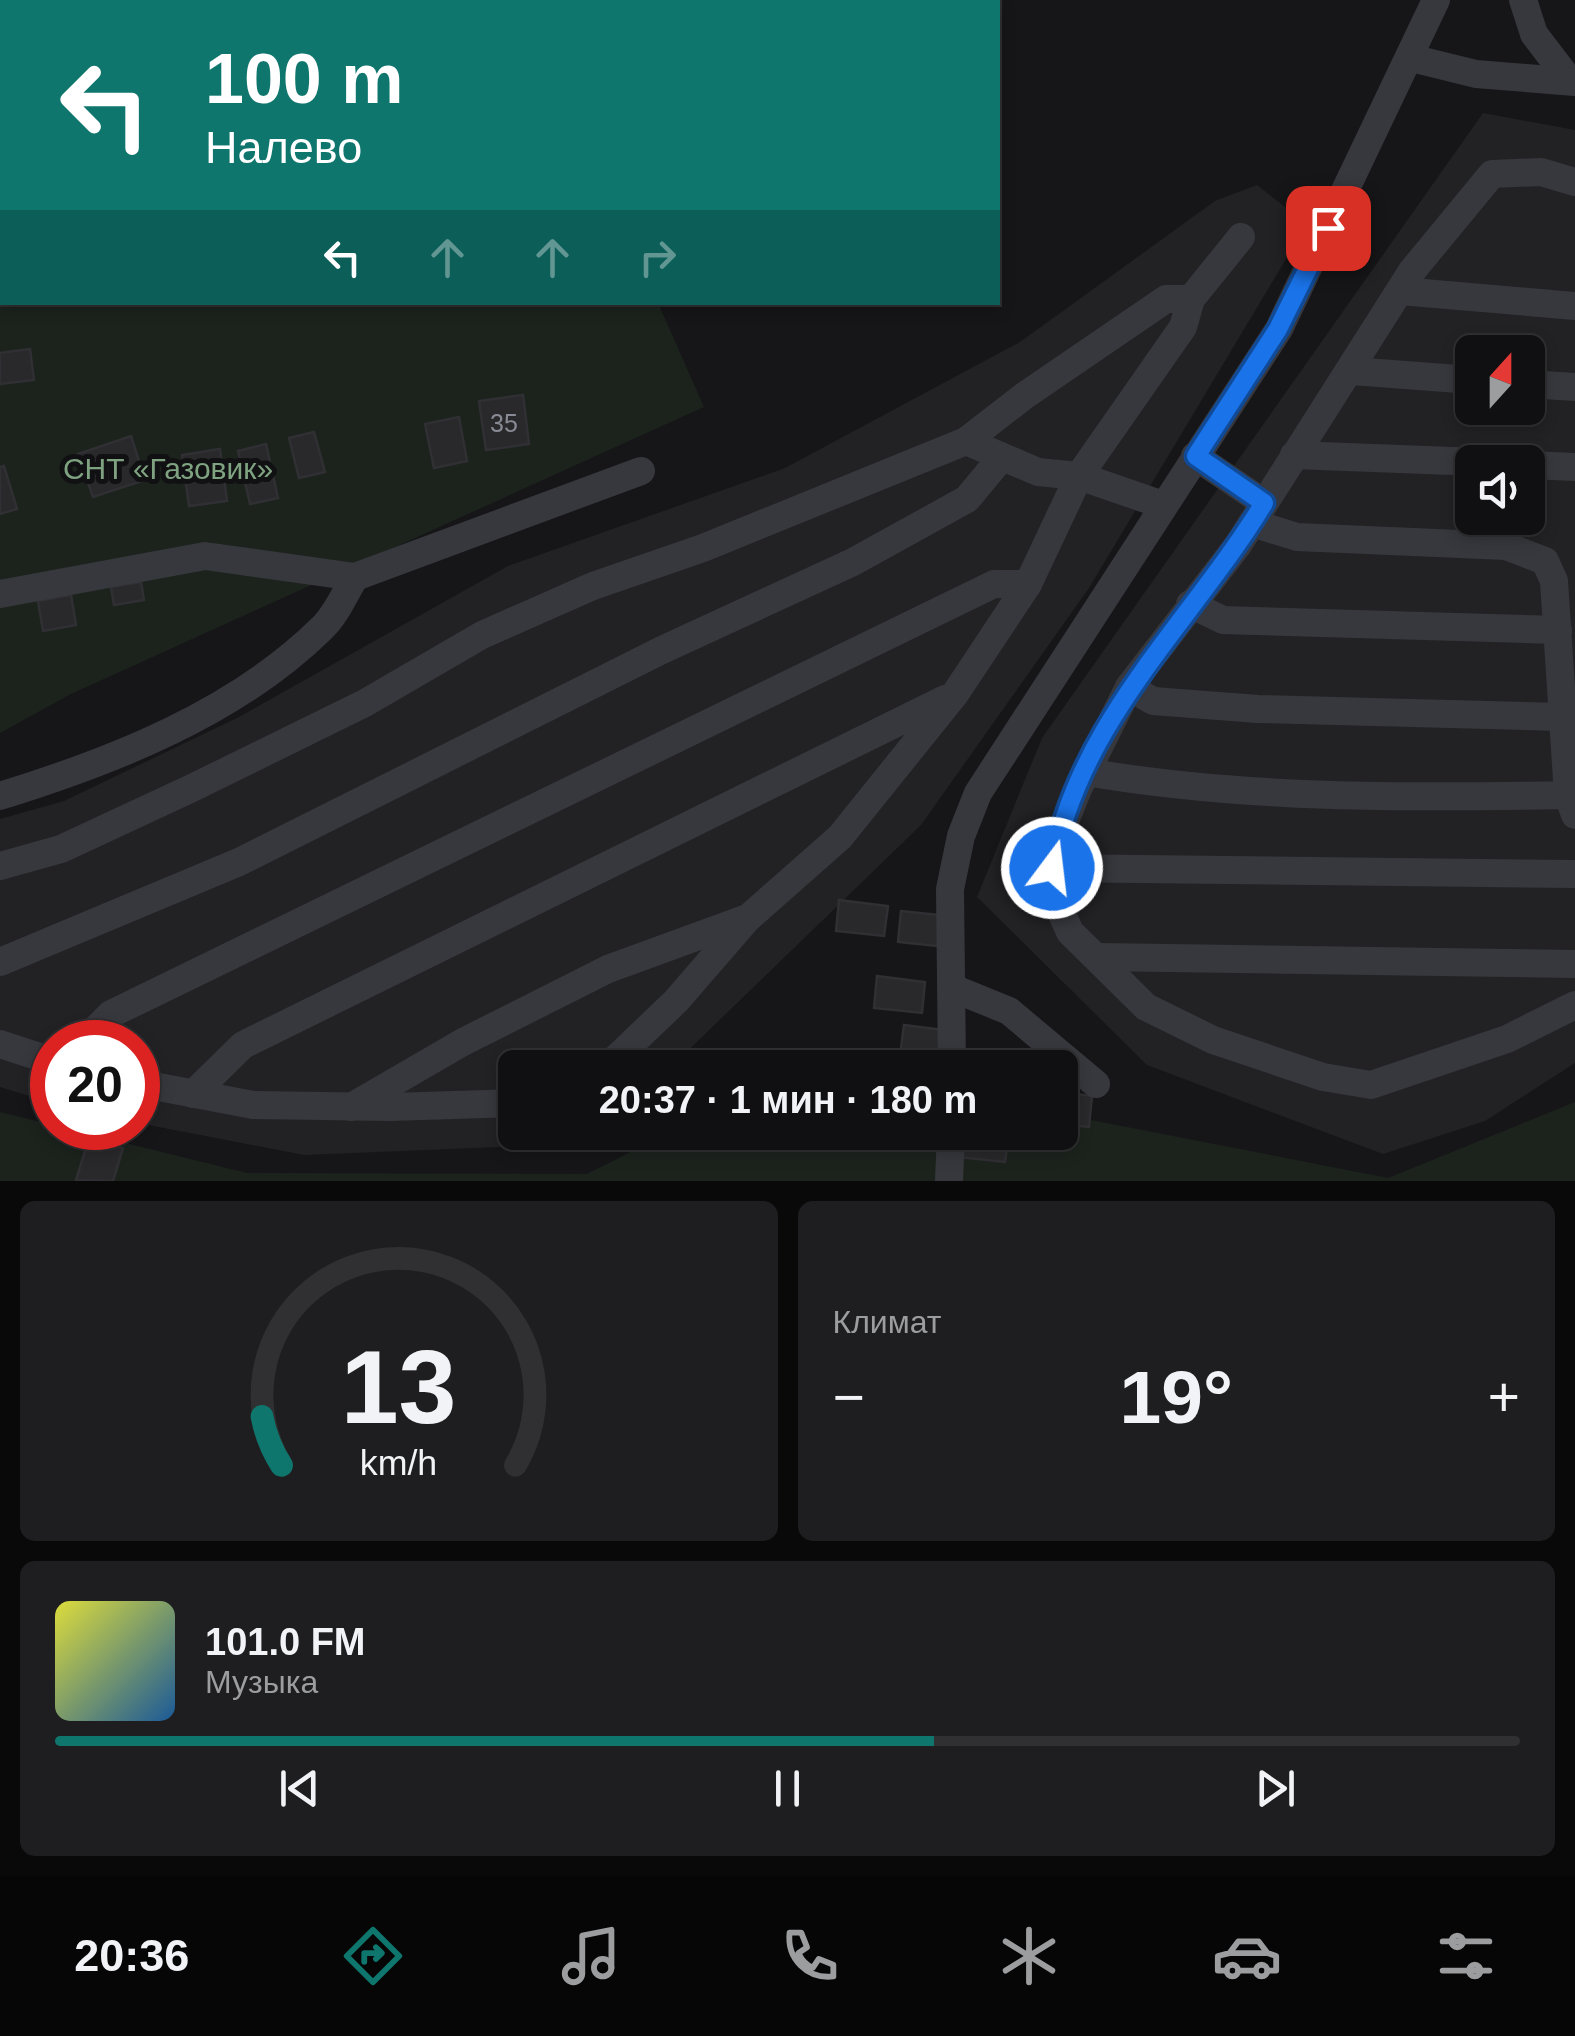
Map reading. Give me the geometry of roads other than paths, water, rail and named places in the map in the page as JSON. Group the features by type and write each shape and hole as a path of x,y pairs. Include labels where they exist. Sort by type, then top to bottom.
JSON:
{"street":[{"path":"953,1050 955,989 950,888 961,836 978,793 1278,329 1436,0"},
{"path":"1523,0 1534,34 1572,81"},
{"path":"1411,58 1476,74 1572,81"},
{"path":"1575,182 1541,172 1492,174 1400,291 1258,513 1129,687 1057,841 1050,885 1070,932 1146,1007 1213,1040 1322,1077 1371,1084 1506,1039 1575,1006"},
{"path":"625,1050 676,1002 746,918 840,837 955,694 1028,584 1079,476 1183,327 1191,298 1241,237"},
{"path":"1400,291 1575,306"},
{"path":"0,866 61,849 190,789 365,703 482,635 592,586 720,541 966,441 1166,299 1191,298"},
{"path":"1352,371 1455,379"},
{"path":"1545,385 1575,387"},
{"path":"966,441 1038,472 1079,476 1163,506"},
{"path":"1294,455 1455,461"},
{"path":"1086,772 1158,784 1572,805 1554,580 1545,561 1506,546 1297,537 1258,513 1196,456"},
{"path":"0,962 238,862 662,650 853,562 967,499 1001,458"},
{"path":"1545,465 1575,466"},
{"path":"0,594 205,556 355,577 641,472"},
{"path":"0,796 191,721 258,682 325,626 355,577"},
{"path":"105,1020 590,778 994,584 1028,584"},
{"path":"1190,604 1223,620 1558,630"},
{"path":"1129,687 1153,700 1258,709 1562,717"},
{"path":"194,1094 243,1045 955,694"},
{"path":"1052,868 1575,874"},
{"path":"351,1107 463,1042 608,970 746,918"},
{"path":"1097,957 1575,964"},
{"path":"955,989 1009,1011 1096,1084"},
{"path":"0,1044 30,1054"},
{"path":"160,1087 253,1105 498,1103"},
{"path":"949,1181 950,1150"}],"park label":[{"name":"СНТ «Газовик»","path":"168,468"}]}
